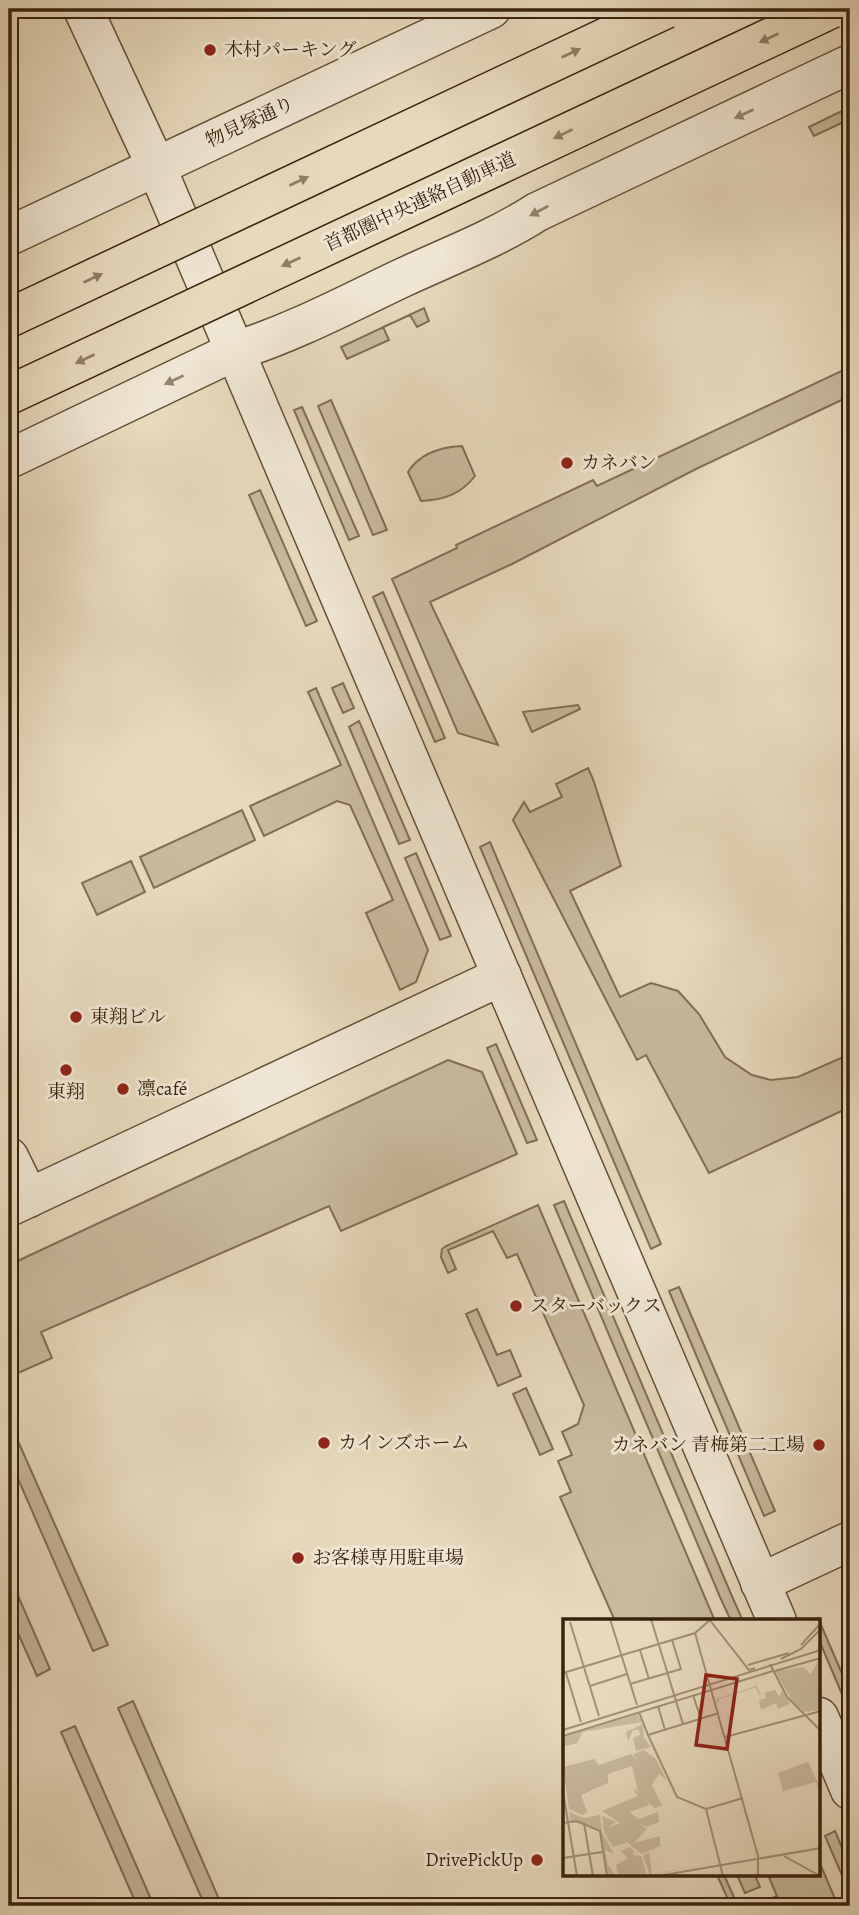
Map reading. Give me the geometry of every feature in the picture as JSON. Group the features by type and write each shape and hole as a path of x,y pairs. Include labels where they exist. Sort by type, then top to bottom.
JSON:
{"highway":[{"path":"9,318 666,9"},
{"name":"首都圏中央連絡自動車道","path":"9,394 831,9"}],"street":[{"path":"83,9 156,166 776,1619"},
{"name":"物見塚通り","path":"9,236 491,9"},
{"path":"9,459 235,351 270,340 518,224 537,212 850,64"},
{"path":"9,1157 19,1202 502,975"},
{"path":"760,1583 850,1541"},
{"path":"820,1719 850,1790"}],"shaded area":[{"path":"850,107 850,119 814,136 809,127"},
{"path":"424,308 429,321 417,327 410,315 393,322"},
{"path":"383,327 389,340 347,359 341,347"},
{"path":"850,367 850,396 696,469 512,564 430,602 498,745 458,733 392,579 457,548 456,545 593,480 597,486"},
{"path":"331,400 387,530 373,535 318,406"},
{"path":"302,407 359,536 349,540 294,410"},
{"path":"462,446 475,476 451,495 421,501 408,472 413,465 432,452"},
{"path":"260,490 317,621 306,626 249,495"},
{"path":"383,592 445,738 435,742 373,597"},
{"path":"343,683 354,708 343,713 332,688"},
{"path":"316,688 428,950 416,982 400,990 366,913 393,900 350,805 337,801 264,836 250,806 341,765 308,692"},
{"path":"578,705 580,709 532,732 523,712"},
{"path":"359,721 410,840 399,844 349,727"},
{"path":"588,768 621,866 570,891 620,997 651,983 678,991 699,1014 725,1057 752,1075 771,1080 798,1077 850,1054 850,1107 709,1173 646,1055 637,1060 513,820 524,802 530,812 562,797 556,784"},
{"path":"242,810 255,840 154,888 140,857"},
{"path":"490,842 661,1244 651,1249 480,847"},
{"path":"416,853 451,936 440,940 405,858"},
{"path":"131,861 145,892 97,915 82,883"},
{"path":"496,1044 537,1140 527,1143 487,1048"},
{"path":"448,1060 482,1072 517,1154 341,1231 329,1206 41,1332 52,1358 9,1377 9,1265"},
{"path":"564,1201 742,1619 730,1619 720,1597 554,1205"},
{"path":"538,1205 714,1619 614,1619 560,1497 571,1492 558,1461 572,1455 562,1432 578,1424 584,1405 517,1254 507,1258 493,1231 448,1250 456,1269 448,1273 441,1257 442,1249"},
{"path":"679,1287 775,1511 764,1516 669,1291"},
{"path":"477,1309 497,1355 510,1350 521,1376 498,1386 466,1314"},
{"path":"526,1388 553,1449 540,1455 513,1394"},
{"path":"18,1441 108,1645 93,1651 9,1458 9,1445"},
{"path":"9,1575 50,1669 37,1676 9,1613"},
{"path":"820,1623 850,1692 850,1713 820,1642"},
{"path":"133,1701 222,1906 205,1906 118,1708"},
{"path":"75,1726 154,1906 137,1906 61,1732"},
{"path":"835,1831 850,1867 850,1894 825,1836"},
{"path":"820,1863 838,1906 752,1906 777,1896 768,1876 820,1876"},
{"path":"717,1876 724,1876 738,1906 731,1906"},
{"path":"737,1876 755,1876 760,1887 745,1893"}],"place":[{"name":"木村パーキング","path":"210,50"},
{"name":"カネバン","path":"567,463"},
{"name":"東翔ビル","path":"76,1017"},
{"name":"東翔","path":"66,1070"},
{"name":"凛café","path":"123,1089"},
{"name":"スターバックス","path":"516,1306"},
{"name":"カインズホーム","path":"324,1443"},
{"name":"カネバン 青梅第二工場","path":"819,1445"},
{"name":"お客様専用駐車場","path":"298,1558"},
{"name":"DrivePickUp","path":"537,1860"}]}
